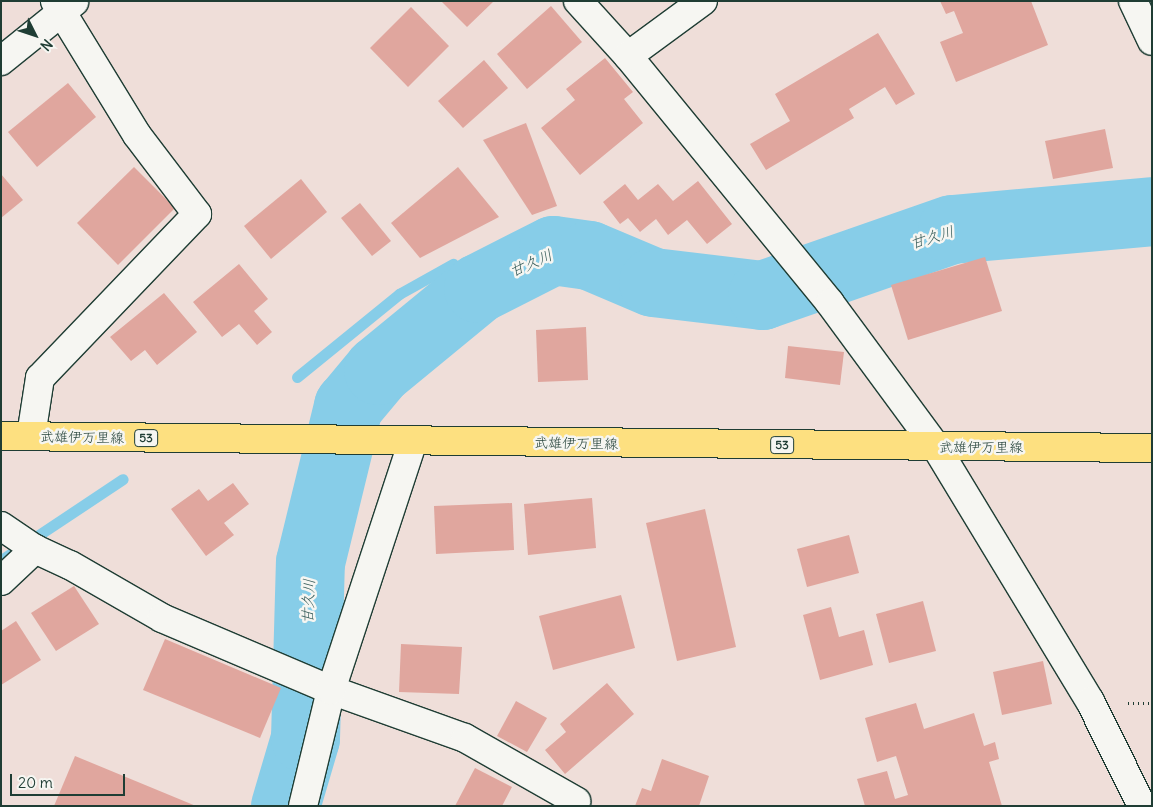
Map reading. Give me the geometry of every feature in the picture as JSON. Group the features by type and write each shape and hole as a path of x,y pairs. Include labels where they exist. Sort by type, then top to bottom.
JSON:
{"main road":[{"name":"武雄伊万里線","path":"1,436 1152,448"}],"street":[{"path":"578,1 628,56 830,303 936,447 1090,701 1142,806"},
{"path":"628,56 703,1"},
{"path":"1132,1 1152,41"},
{"path":"1,61 63,5 137,135 197,214 40,378 31,436"},
{"path":"303,806 331,690 413,441"},
{"path":"6,528 34,550 70,564 162,618 283,667 331,690 464,738 576,800"},
{"path":"1,581 34,550"}],"building":[{"path":"441,1 494,1 467,27"},
{"path":"940,1 1031,1 1048,45 956,82 940,42 963,33 954,11 946,14"},
{"path":"551,6 582,42 527,89 497,54"},
{"path":"411,7 449,46 408,87 370,48"},
{"path":"878,33 915,94 896,105 885,87 849,109 854,118 766,170 750,144 790,121 775,94"},
{"path":"605,58 633,92 624,99 643,123 580,175 541,128 575,100 566,89"},
{"path":"484,60 508,88 463,128 438,101"},
{"path":"68,83 96,117 37,167 8,132"},
{"path":"526,123 557,206 532,215 483,140"},
{"path":"1105,129 1113,168 1053,179 1045,141"},
{"path":"134,167 175,208 118,265 77,223"},
{"path":"458,167 499,217 420,258 391,223"},
{"path":"1,174 23,200 1,218"},
{"path":"301,179 327,212 271,259 244,226"},
{"path":"698,181 732,224 707,244 687,220 668,235 656,219 640,232 628,218 620,224 603,202 625,184 638,200 658,184 673,201"},
{"path":"360,203 391,241 372,256 341,218"},
{"path":"985,257 1002,311 908,340 891,285"},
{"path":"239,264 268,299 254,311 272,332 257,345 239,324 222,337 193,302"},
{"path":"164,293 197,332 157,365 145,350 131,361 110,337"},
{"path":"586,327 588,380 538,382 536,330"},
{"path":"788,346 844,352 840,385 785,378"},
{"path":"233,483 249,504 224,523 234,535 206,556 171,509 199,489 208,501"},
{"path":"592,498 596,548 528,555 524,504"},
{"path":"512,503 514,550 436,554 434,506"},
{"path":"705,509 736,647 677,661 646,523"},
{"path":"849,535 859,573 807,587 797,549"},
{"path":"74,586 99,624 56,651 31,613"},
{"path":"621,595 635,648 553,670 539,616"},
{"path":"923,601 936,651 889,663 876,614"},
{"path":"831,607 839,637 864,630 873,665 820,680 803,615"},
{"path":"16,621 41,660 1,685 1,631"},
{"path":"165,639 281,688 260,738 143,690"},
{"path":"401,644 462,647 459,694 399,692"},
{"path":"1043,661 1052,704 1002,715 993,672"},
{"path":"607,683 634,714 565,774 545,750 566,732 560,724"},
{"path":"516,701 547,718 527,752 497,736"},
{"path":"916,703 924,729 974,713 984,746 995,742 999,759 989,762 1002,806 865,806 857,779 887,771 895,799 908,795 896,756 877,762 865,718"},
{"path":"75,756 196,806 54,806"},
{"path":"662,759 709,776 699,806 635,806 642,788 651,791"},
{"path":"475,768 512,787 502,806 455,806"}],"waterway":[{"name":"甘久川","path":"285,806 305,738 310,562 348,406 378,370 478,288 553,250 589,255 653,282 762,295 952,229 1152,211"},
{"path":"297,377 399,294 453,264"},
{"path":"1,560 123,479"}]}
